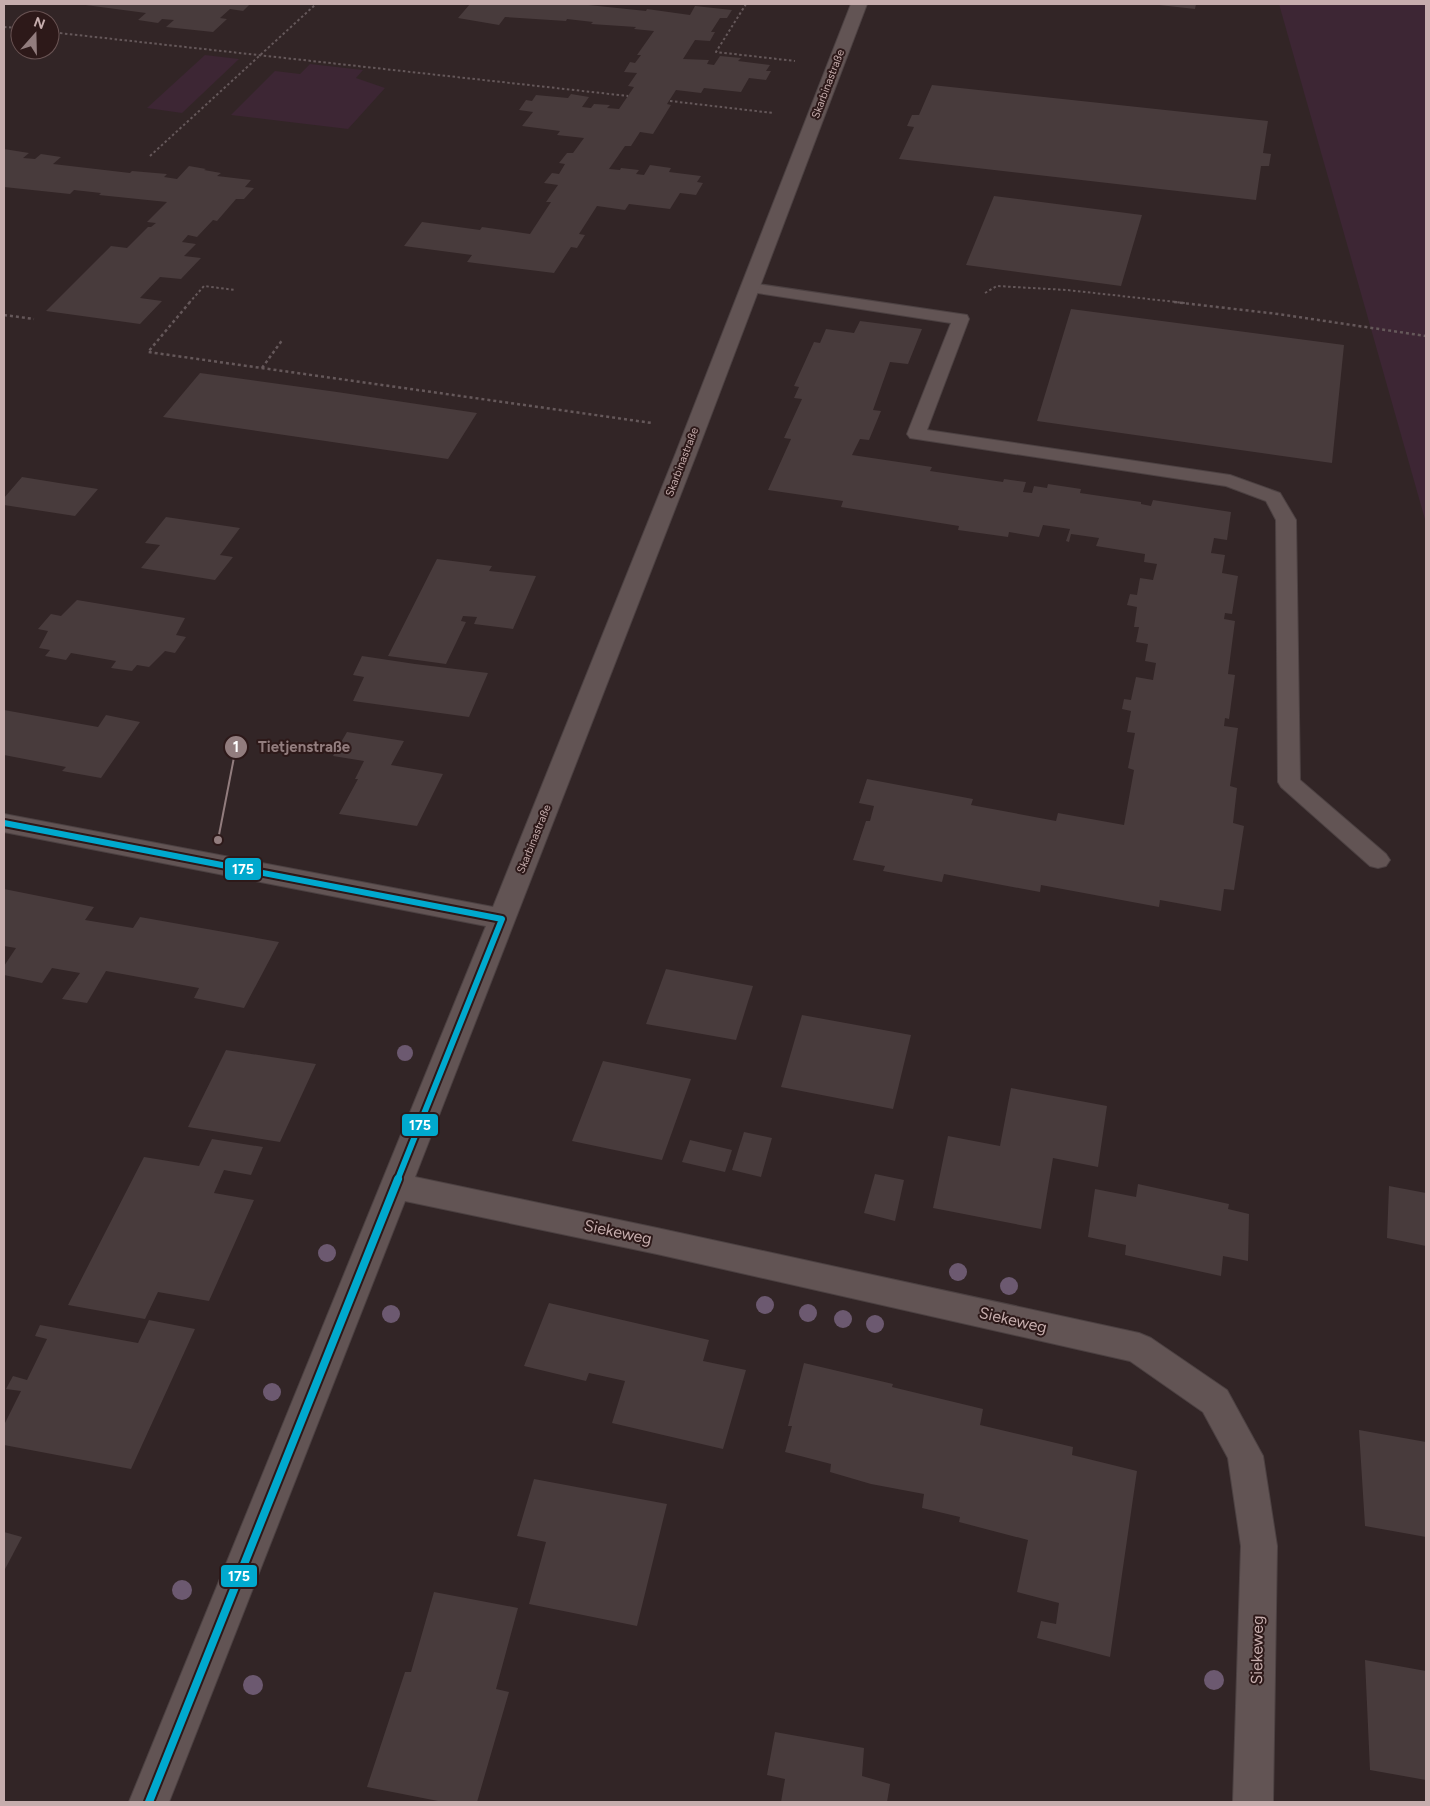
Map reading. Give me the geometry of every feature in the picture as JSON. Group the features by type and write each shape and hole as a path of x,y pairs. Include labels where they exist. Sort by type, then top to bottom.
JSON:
{"street":[{"name":"Skarbinastraße","path":"149,1802 502,919 751,288 859,4"},
{"path":"4,823 502,919"},
{"name":"Siekeweg","path":"395,1186 657,1240 1139,1348 1215,1401 1245,1456 1259,1546 1253,1802"}],"lane":[{"path":"751,288 961,319 916,434 1230,481 1273,497 1286,520 1289,782 1378,860"}],"path":[{"path":"150,156 316,4"},
{"path":"746,4 716,52 803,62"},
{"path":"60,33 628,96"},
{"path":"670,101 782,114"},
{"path":"236,290 204,286 148,352 657,424"},
{"path":"947,316 997,286 1067,290 1278,314 1426,336"},
{"path":"4,315 34,319"},
{"path":"262,368 283,339"}],"shaded area":[{"path":"1279,4 1426,4 1426,523"},
{"path":"205,55 239,59 182,113 147,108"},
{"path":"310,64 363,70 356,78 385,88 348,129 231,115 275,71 300,74"}],"building":[{"path":"78,4 250,4 243,11 230,9 220,18 227,19 213,32 166,27 174,20 162,19 158,23 138,20 146,13"},
{"path":"470,4 579,4 646,11 647,9 690,15 695,6 732,10 727,18 720,18 711,32 715,32 710,41 695,40 683,59 709,60 707,64 714,65 720,56 741,58 738,61 770,65 766,71 771,71 766,80 749,78 741,92 704,88 701,93 676,90 667,104 671,105 653,134 640,132 631,146 625,146 609,169 639,170 636,174 644,175 650,165 671,168 669,172 701,176 697,182 703,183 696,195 680,193 670,209 629,204 625,210 597,206 579,234 585,235 577,248 571,247 554,273 467,262 472,255 404,246 422,222 480,230 482,227 530,234 551,202 546,202 558,185 544,183 552,173 559,174 565,164 559,163 567,153 573,153 584,138 557,135 560,131 522,126 533,112 519,110 526,100 532,101 536,95 568,98 571,94 589,97 582,107 591,108 594,104 610,105 607,108 619,109 634,87 628,86 637,73 624,72 630,62 635,63 641,55 637,55 654,31 634,29 636,27 591,24 593,22 567,19 566,21 505,17 499,25 458,18"},
{"path":"1150,4 1196,4 1195,9"},
{"path":"932,85 1268,121 1263,153 1271,154 1269,166 1261,166 1256,200 899,159 914,127 907,126 912,115 919,115"},
{"path":"4,149 29,153 23,158 35,159 41,154 61,157 53,164 130,173 132,171 167,174 164,177 177,179 189,166 221,173 217,176 251,180 245,187 254,188 244,199 236,199 217,221 213,220 197,237 188,235 182,242 196,244 184,256 201,258 181,279 160,277 140,298 162,301 140,324 46,311 111,246 127,248 148,227 156,223 147,222 167,202 99,195 101,193 74,190 70,194 4,187"},
{"path":"994,196 1142,215 1121,286 966,265"},
{"path":"1071,309 1344,345 1332,463 1037,421"},
{"path":"860,321 922,329 908,364 890,362 873,410 881,411 869,440 860,439 852,455 932,467 930,471 1003,482 1004,479 1026,482 1023,492 1032,493 1034,486 1047,488 1048,484 1081,489 1080,493 1141,502 1141,504 1151,506 1153,500 1231,512 1227,540 1214,538 1211,553 1225,555 1222,573 1238,576 1232,614 1225,613 1224,619 1235,621 1228,674 1235,675 1229,719 1225,718 1224,726 1238,728 1230,786 1237,788 1233,823 1244,826 1234,890 1224,889 1221,911 1160,900 1159,907 1041,885 1040,892 944,874 942,882 883,871 885,866 853,860 866,821 870,821 874,806 859,803 867,779 973,799 971,805 1056,821 1058,813 1124,825 1134,770 1128,768 1135,733 1127,732 1131,711 1122,709 1124,699 1131,700 1136,677 1153,680 1156,663 1145,661 1148,644 1136,642 1139,627 1134,627 1137,607 1127,605 1130,594 1137,595 1140,578 1153,580 1157,564 1144,562 1145,554 1096,546 1099,538 1071,534 1069,542 1066,541 1070,529 1043,525 1039,537 1009,532 1008,537 958,530 959,526 841,507 843,501 768,490 791,439 784,438 802,399 794,398 799,387 794,386 814,342 820,343 826,329 854,333"},
{"path":"200,373 477,413 448,459 163,417"},
{"path":"22,477 98,489 75,516 4,505 4,498"},
{"path":"166,517 240,528 220,555 233,557 215,580 141,568 160,545 145,543"},
{"path":"437,559 492,566 489,571 536,576 513,629 474,624 477,617 463,616 461,621 466,622 446,664 388,656"},
{"path":"77,600 185,618 176,635 186,637 175,653 165,651 149,667 137,665 132,671 111,668 116,661 71,653 66,660 45,656 50,650 39,648 48,631 38,629 51,614 61,616"},
{"path":"362,656 488,673 469,717 353,701 364,677 353,675"},
{"path":"4,710 98,727 106,715 140,722 101,778 62,771 66,767 4,755"},
{"path":"347,732 404,741 391,765 443,774 417,826 339,814 358,779 355,779 364,761 333,756"},
{"path":"4,889 94,907 85,920 133,928 140,917 279,942 244,1008 194,998 199,988 106,971 87,1003 62,999 80,973 52,968 42,983 4,975 4,966 16,948 4,946"},
{"path":"666,969 753,986 736,1040 646,1024"},
{"path":"802,1015 911,1035 893,1109 781,1087"},
{"path":"226,1050 316,1064 280,1142 188,1127"},
{"path":"603,1061 691,1079 662,1160 572,1141"},
{"path":"1011,1088 1107,1106 1098,1167 1053,1158 1041,1229 933,1208 948,1136 1000,1146"},
{"path":"744,1132 772,1138 761,1177 732,1170"},
{"path":"212,1139 263,1147 251,1175 224,1170 214,1193 254,1200 209,1301 158,1292 145,1319 68,1305 144,1157 199,1166"},
{"path":"690,1140 732,1150 725,1172 682,1162"},
{"path":"875,1174 904,1180 895,1221 864,1213"},
{"path":"1138,1184 1229,1204 1228,1209 1249,1214 1248,1261 1223,1256 1221,1276 1125,1255 1126,1245 1088,1237 1095,1189 1136,1197"},
{"path":"1389,1186 1426,1193 1426,1246 1387,1238"},
{"path":"549,1303 709,1340 703,1361 746,1370 723,1449 612,1423 625,1381 589,1373 586,1381 524,1366"},
{"path":"149,1320 195,1329 131,1469 4,1445 4,1425 21,1391 6,1389 13,1376 27,1380 47,1339 35,1336 40,1325 138,1343"},
{"path":"804,1363 893,1384 892,1387 983,1409 980,1425 1073,1447 1072,1455 1137,1471 1110,1657 1037,1638 1041,1621 1056,1624 1059,1603 1017,1592 1028,1540 959,1522 960,1517 922,1508 924,1494 871,1484 830,1472 831,1464 785,1452 792,1426 788,1426"},
{"path":"1359,1430 1426,1442 1426,1537 1365,1526"},
{"path":"534,1479 667,1504 637,1626 529,1604 546,1542 517,1536"},
{"path":"4,1532 22,1537 4,1571"},
{"path":"434,1592 518,1608 496,1689 509,1692 477,1802 443,1802 367,1787 405,1672 411,1672"},
{"path":"1365,1660 1426,1671 1426,1780 1370,1770"},
{"path":"775,1732 864,1748 862,1776 890,1784 887,1802 781,1802 785,1779 767,1775"}],"transit line":[{"name":"175","path":"4,823 502,919 149,1802"}],"place":[{"name":"Tietjenstraße","path":"218,840"}]}
